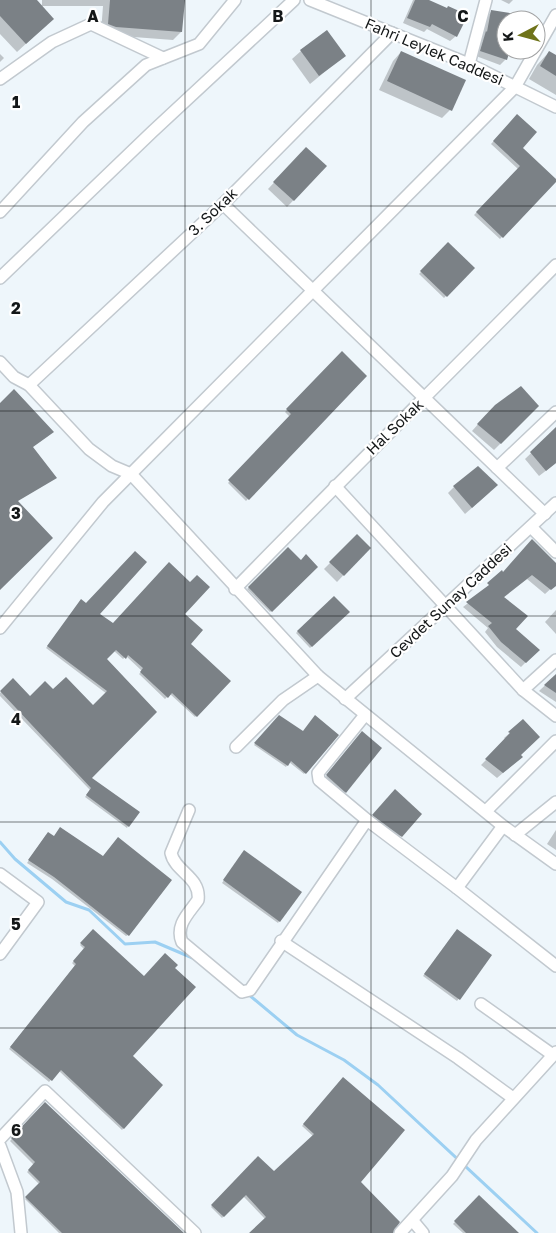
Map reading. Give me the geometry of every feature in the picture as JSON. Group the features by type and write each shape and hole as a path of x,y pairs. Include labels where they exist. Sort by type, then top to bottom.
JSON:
{"street":[{"path":"0,212 83,122 146,65 199,44 235,0"},
{"path":"0,278 152,132 294,0"},
{"name":"Fahri Leylek Caddesi","path":"310,0 469,64 556,107"},
{"path":"469,64 486,0"},
{"path":"0,628 103,502 515,87 556,16"},
{"path":"0,79 52,42 91,24 163,58"},
{"name":"3. Sokak","path":"29,385 223,204 392,33"},
{"path":"223,204 545,514"},
{"name":"Hal Sokak","path":"235,589 556,265"},
{"path":"0,362 14,377 29,385 89,449 112,466 131,474 235,589 318,676 503,826 556,864"},
{"path":"498,468 556,412"},
{"path":"335,486 523,690 556,716"},
{"name":"Cevdet Sunay Caddesi","path":"345,699 556,503"},
{"path":"531,527 556,552"},
{"path":"523,690 556,660"},
{"path":"236,747 283,700 318,676"},
{"path":"365,715 318,773 319,780 367,820 458,888 556,966"},
{"path":"486,811 556,741"},
{"path":"515,835 556,802"},
{"path":"189,810 171,853 174,862 195,882 199,891 198,900 180,927 182,942 242,992 250,990 281,941 367,820"},
{"path":"458,888 503,826"},
{"path":"0,874 38,902 0,954"},
{"path":"281,941 458,1058 513,1098"},
{"path":"400,1233 413,1221 452,1176 476,1140 554,1054 480,1004"},
{"path":"0,1139 45,1091 195,1233"},
{"path":"0,1146 17,1192 21,1233"},
{"path":"413,1221 423,1233"}],"building":[{"path":"0,0 37,0 54,19 26,44 0,16"},
{"path":"110,0 185,0 182,32 116,27 108,24"},
{"path":"415,0 429,0 468,15 457,37 432,24 430,27 407,18"},
{"path":"491,10 496,11 496,56 480,51 487,32"},
{"path":"327,30 346,56 319,76 300,50"},
{"path":"401,51 466,80 452,111 387,81"},
{"path":"549,51 556,55 556,76 540,66 544,60 546,60"},
{"path":"517,114 537,132 523,148 556,179 556,182 503,238 476,212 520,166 493,141"},
{"path":"306,147 327,166 294,201 273,182"},
{"path":"448,242 475,268 447,297 420,271"},
{"path":"342,351 367,376 249,500 228,480 291,414 286,409"},
{"path":"521,386 539,406 501,444 477,424 495,405"},
{"path":"14,389 54,432 33,447 57,478 18,501 53,538 0,590 0,403"},
{"path":"556,427 556,463 546,471 530,452"},
{"path":"478,466 498,485 472,508 453,486"},
{"path":"357,534 371,548 344,576 329,562"},
{"path":"532,539 556,563 556,586 551,590 532,575 504,597 528,616 516,629 540,650 526,663 501,642 488,626 492,623 466,602 489,585 487,583 502,570 503,572"},
{"path":"288,547 301,560 306,554 318,567 272,612 248,587"},
{"path":"135,551 147,562 100,614 113,623 169,562 190,582 197,575 210,587 185,614 203,630 191,644 231,681 197,717 172,693 168,698 140,672 143,668 128,655 126,659 116,650 107,659 157,712 92,778 140,812 129,827 86,795 91,788 0,691 13,678 30,696 45,681 53,689 66,677 93,705 107,691 47,646 81,599 86,603"},
{"path":"334,596 350,612 312,647 297,631"},
{"path":"556,674 556,693 544,685"},
{"path":"279,715 303,731 315,715 339,735 306,774 291,761 288,766 254,743"},
{"path":"523,719 540,737 521,755 523,757 503,773 485,759 510,733 508,732"},
{"path":"362,731 382,748 346,793 326,775"},
{"path":"395,789 422,814 402,837 372,815"},
{"path":"60,827 103,856 118,837 172,880 129,936 54,877 28,860 48,832 54,836"},
{"path":"244,850 302,892 280,922 223,880"},
{"path":"93,929 144,976 165,953 178,965 175,968 196,987 133,1056 163,1085 124,1129 61,1070 52,1081 10,1047 76,964 73,961 85,947 80,943"},
{"path":"457,929 492,955 460,1000 424,974"},
{"path":"343,1077 405,1130 361,1182 400,1222 393,1233 249,1233 266,1217 246,1195 224,1217 211,1205 258,1156 274,1171 314,1134 303,1124"},
{"path":"45,1102 184,1233 62,1233 25,1197 40,1182 28,1170 35,1162 11,1138"},
{"path":"479,1195 519,1233 466,1233 454,1221"}],"waterway":[{"path":"0,842 15,859 66,902 89,910 125,944 155,942 195,959"},
{"path":"248,994 297,1035 344,1060 378,1085 537,1233"}]}
